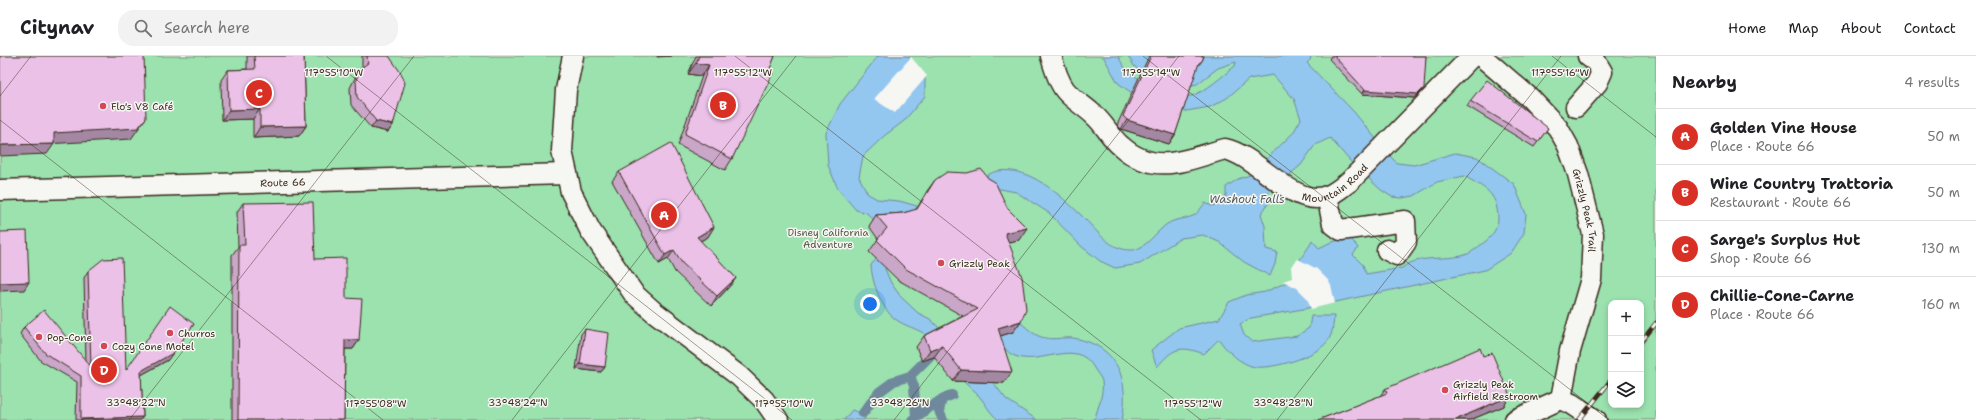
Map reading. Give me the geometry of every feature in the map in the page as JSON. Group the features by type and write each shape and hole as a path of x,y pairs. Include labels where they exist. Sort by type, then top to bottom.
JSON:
{"street":[{"path":"573,56 566,90 562,151 571,192 590,230 634,294 653,311 739,376 764,400 778,420"},
{"name":"Mountain Road","path":"1051,56 1055,70 1065,90 1095,116 1121,146 1135,157 1166,165 1225,148 1235,151 1248,158 1293,191 1306,197 1327,196 1350,181 1472,56"},
{"name":"Grizzly Peak Trail","path":"1481,56 1530,98 1558,128 1568,146 1578,174 1593,234 1590,279 1570,351 1561,399"},
{"path":"1576,106 1597,83 1602,72 1596,62 1588,56"},
{"name":"Route 66","path":"0,190 567,174"},
{"path":"1327,196 1333,224 1341,230 1405,221 1406,242 1397,255 1387,250"},
{"path":"1514,420 1561,399 1572,404 1596,420"}],"green space":[{"name":"Disney California Adventure","path":"0,56 1656,56 1656,420 0,420"}],"water":[{"path":"878,56 908,56 925,75 925,96 904,121 884,136 863,156 859,177 868,194 877,199 899,201 917,206 912,216 904,248 885,269 891,283 901,297 918,313 930,319 985,372 1006,399 1037,420 999,420 996,418 979,396 964,382 927,335 896,320 890,315 875,287 871,265 908,223 873,220 867,213 856,210 838,189 828,165 826,133 840,104"},
{"name":"Washout Falls","path":"1103,56 1118,56 1128,71 1140,80 1168,92 1178,95 1191,96 1209,87 1235,66 1236,62 1218,68 1197,84 1177,88 1146,76 1134,66 1128,56 1310,56 1311,59 1307,63 1354,112 1397,163 1414,165 1455,153 1477,157 1514,184 1526,214 1524,233 1511,253 1485,270 1303,309 1251,318 1240,324 1244,335 1252,342 1297,336 1309,328 1311,316 1334,316 1332,333 1327,342 1313,353 1294,361 1273,366 1250,366 1234,356 1225,348 1219,339 1204,354 1183,349 1178,350 1168,356 1157,367 1151,350 1179,328 1219,319 1229,302 1246,295 1265,292 1294,279 1299,261 1312,240 1319,248 1329,243 1350,237 1358,248 1353,255 1363,265 1366,274 1402,268 1424,259 1458,257 1470,253 1486,241 1495,231 1498,221 1497,209 1492,196 1488,191 1464,176 1437,182 1414,196 1402,198 1392,197 1381,190 1350,161 1330,138 1315,145 1301,165 1268,193 1270,201 1261,214 1265,226 1266,249 1277,252 1275,264 1270,276 1244,262 1219,242 1203,235 1181,238 1140,264 1115,268 1100,261 1081,246 1049,213 1016,192 1000,189 989,192 976,183 989,174 998,171 1022,173 1044,184 1065,200 1104,239 1117,247 1133,250 1146,243 1167,224 1195,215 1205,203 1212,206 1220,204 1226,195 1226,187 1238,179 1250,175 1293,133 1301,119 1294,99 1273,75 1249,79 1227,98 1210,107 1180,112 1140,98 1118,83"},
{"path":"1018,320 1038,336 1049,339 1073,338 1088,342 1101,348 1110,356 1122,378 1124,405 1122,420 1091,420 1095,418 1102,390 1102,381 1086,359 1077,354 1067,353 1021,358 1007,351 997,338"},
{"path":"852,410 866,415 864,420 844,420"}],"pier":[{"path":"911,57 927,76 895,113 874,99"},
{"path":"1298,259 1317,269 1328,280 1331,285 1335,303 1311,309 1307,298 1297,288 1283,281 1292,278 1291,266"}],"building":[{"path":"0,56 144,56 146,118 138,128 54,133 54,144 0,145"},
{"path":"254,56 304,56 306,126 260,127 260,109 229,110 228,70 255,69"},
{"path":"367,56 389,56 401,73 405,83 393,125 376,121 357,97 356,80 361,68 368,63"},
{"path":"699,56 775,56 769,71 773,73 732,159 685,134 709,65 696,63"},
{"path":"1151,56 1204,56 1202,61 1199,63 1175,135 1127,120 1123,116"},
{"path":"1334,56 1426,56 1424,88 1418,94 1365,90"},
{"path":"1487,80 1548,128 1538,142 1470,101"},
{"path":"671,143 714,227 697,237 736,278 717,296 682,263 674,250 665,255 619,172"},
{"name":"Grizzly Peak","path":"981,169 988,178 995,182 1008,209 1027,228 1005,233 1022,277 1026,309 1021,321 998,328 1012,372 961,370 942,346 930,350 924,336 978,309 906,269 877,240 887,228 876,215 903,213 917,209 935,180 947,172 967,173"},
{"path":"313,202 315,259 346,258 346,298 362,299 359,340 345,340 344,420 238,420 239,245 245,245 243,203"},
{"path":"27,231 29,282 0,283 0,232"},
{"path":"122,258 126,370 170,306 194,324 173,353 141,371 143,417 81,419 81,376 46,354 24,327 44,310 91,367 88,271 103,259"},
{"path":"585,329 609,333 605,367 580,364"},
{"name":"Grizzly Peak Airfield Restroom","path":"1480,348 1483,356 1492,353 1510,396 1455,420 1318,420 1387,393 1385,389"}],"waterway":[{"path":"863,413 879,392 894,381 910,376 932,354"},
{"path":"910,376 914,386 916,417"},
{"path":"912,420 942,399 952,395"},
{"path":"942,399 939,411 943,420"}],"railway":[{"path":"1644,338 1656,323"},
{"path":"1579,420 1608,384"}],"place":[{"name":"Sarge's Surplus Hut","path":"259,93"},
{"name":"Wine Country Trattoria","path":"723,105"},
{"name":"Flo's V8 Café","path":"103,106"},
{"name":"Golden Vine House","path":"664,215"},
{"name":"Grizzly Peak","path":"941,263"},
{"name":"Churros","path":"170,333"},
{"name":"Pop-Cone","path":"39,337"},
{"name":"Cozy Cone Motel","path":"104,346"},
{"name":"Chillie-Cone-Carne","path":"104,370"},
{"name":"Grizzly Peak Airfield Restroom","path":"1445,390"}]}
